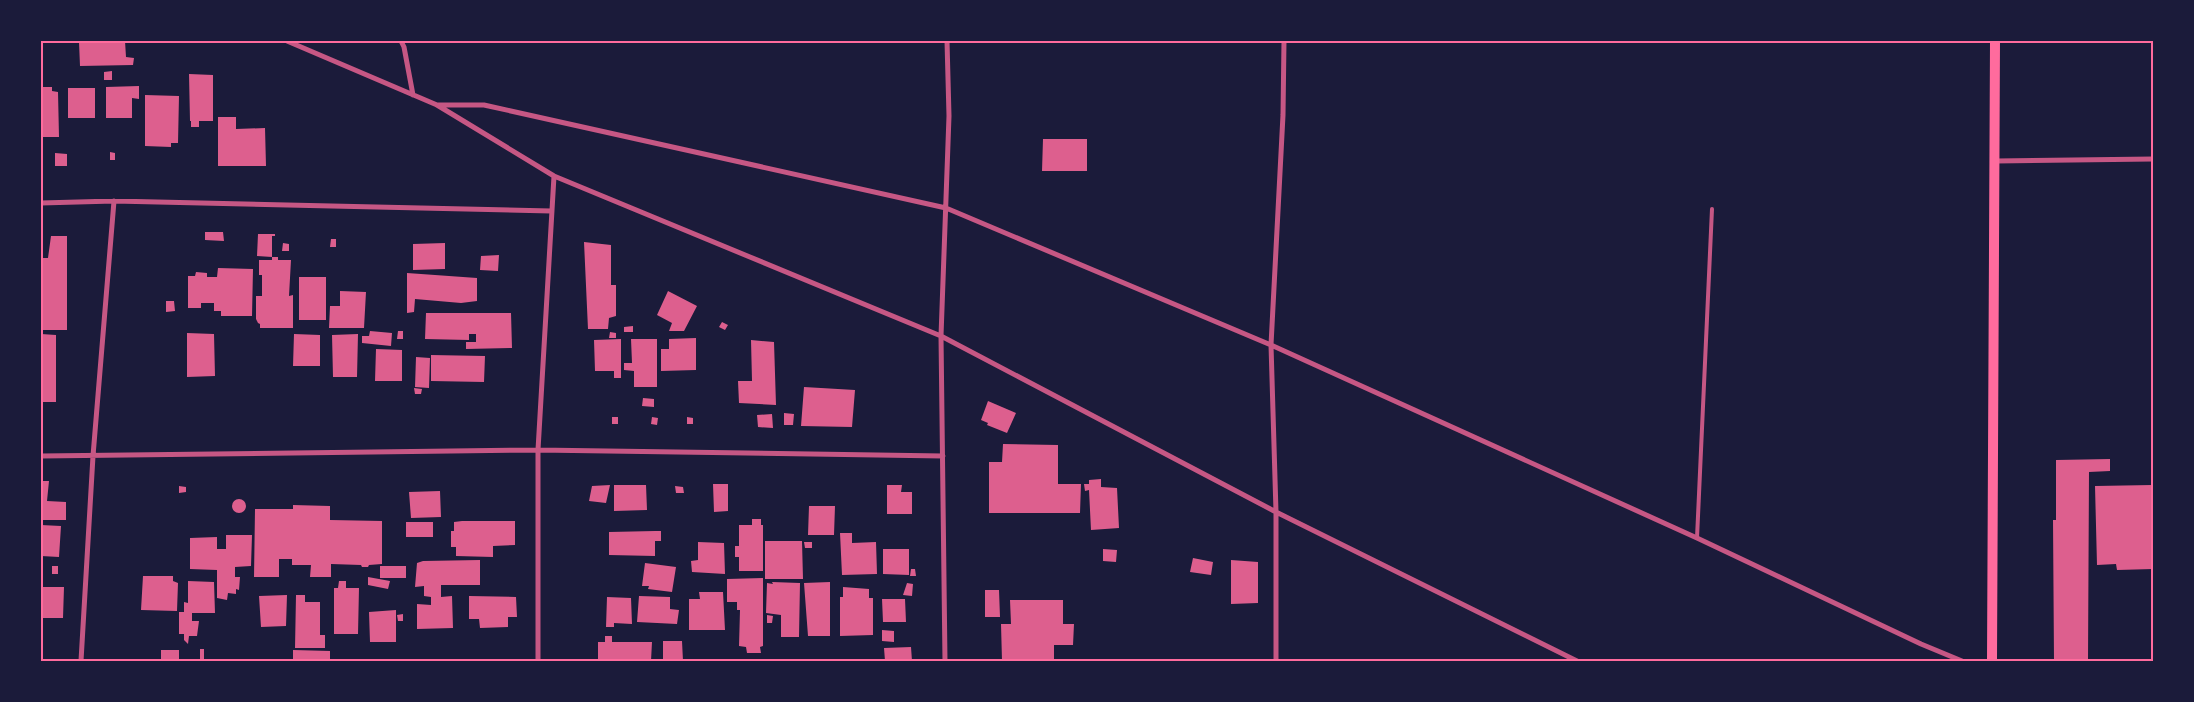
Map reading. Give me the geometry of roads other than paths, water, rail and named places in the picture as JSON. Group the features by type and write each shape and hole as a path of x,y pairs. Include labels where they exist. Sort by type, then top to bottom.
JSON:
{"main road":[{"path":"1992,661 1996,161 1995,41"}],"street":[{"path":"287,41 437,104 554,176 941,336 1276,512 1577,661"},
{"path":"401,41 404,47 413,95"},
{"path":"945,661 941,336 949,116 947,41"},
{"path":"1276,661 1276,512 1271,345 1283,115 1284,41"},
{"path":"437,104 484,105 946,208 1271,345 1698,538 1921,644 1962,661"},
{"path":"1996,161 2153,159"},
{"path":"538,661 538,450 554,176"},
{"path":"41,203 114,201 551,211"},
{"path":"81,661 93,456 114,201"},
{"path":"41,456 538,450 943,456"}],"lane":[{"path":"1698,538 1712,208"}]}
